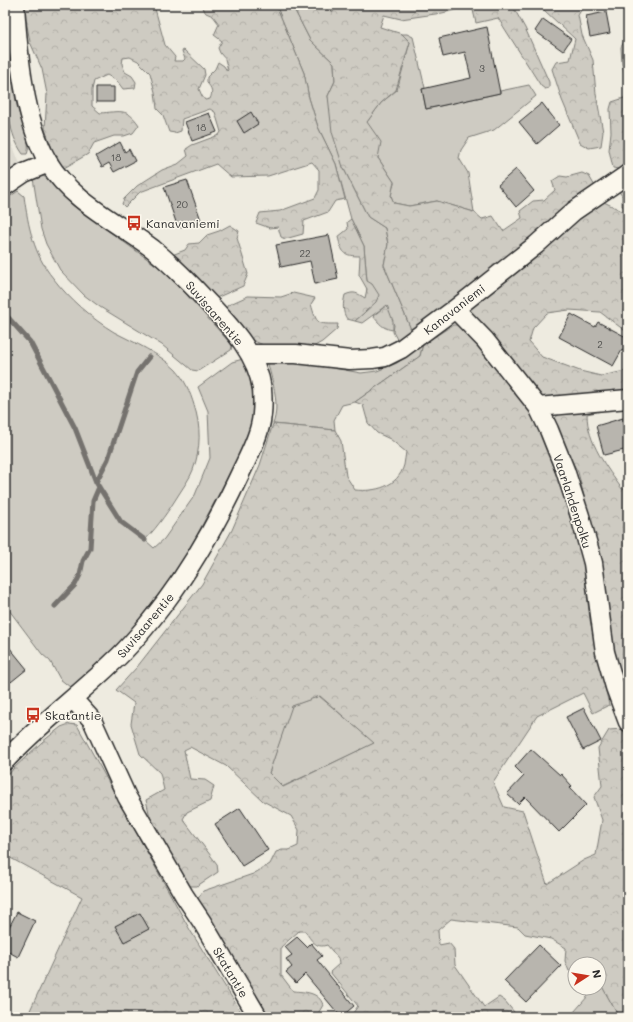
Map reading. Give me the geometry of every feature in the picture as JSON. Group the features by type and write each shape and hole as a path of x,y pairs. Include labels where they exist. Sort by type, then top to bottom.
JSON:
{"street":[{"name":"Suvisaarentie","path":"5,761 21,744 115,660 134,641 165,602 188,570 231,493 255,441 260,428 263,410 262,386 250,354 234,332 185,278 152,249 87,204 63,182 49,163 35,131 26,97 19,50 15,5"},
{"path":"5,186 24,174 49,163"},
{"name":"Kanavaniemi","path":"250,354 296,354 350,360 385,357 401,349 456,309 536,245 574,211 628,174"},
{"name":"Vaarlahdenpolku","path":"456,309 485,340 538,408 549,430 565,470 593,563 605,652 615,688 628,722"},
{"path":"538,408 628,399"},
{"name":"Skatantie","path":"73,699 92,720 127,797 258,1017"}],"shaded area":[{"path":"5,117 8,135 24,173 5,183"}],"green space":[{"path":"25,5 154,5 165,45 175,57 174,61 183,61 185,59 182,51 184,50 204,69 205,75 199,89 205,100 210,99 212,94 211,88 207,83 207,77 215,69 218,62 224,66 227,71 228,70 225,59 218,48 222,41 214,35 219,24 213,16 206,13 200,5 276,5 304,73 309,98 318,127 336,164 345,199 335,201 328,212 304,221 303,234 285,239 281,237 278,227 270,228 256,223 260,213 280,211 315,198 319,190 319,170 312,162 268,176 231,177 216,164 140,192 125,207 122,204 124,199 137,186 162,170 178,164 188,156 186,149 192,145 219,135 221,132 215,112 210,109 182,119 181,131 175,133 169,132 163,115 157,109 155,92 150,73 138,61 130,57 123,58 122,64 125,72 132,76 136,82 135,88 123,89 117,81 107,75 94,81 92,90 92,106 100,113 122,112 131,115 139,125 133,133 124,136 114,136 94,143 88,154 64,168 61,167 54,155 45,129 47,94 42,69 30,42"},
{"path":"276,5 292,5 310,40 334,63 335,81 328,96 343,167 368,217 385,228 388,244 384,265 413,334 399,343 393,332 394,325 384,307 362,323 355,321 366,311 367,281 364,246 351,219 336,164 318,127 309,98 304,73"},
{"path":"292,5 323,5 333,12 336,5 512,5 525,28 549,82 549,88 545,89 541,86 498,18 476,23 472,6 442,13 401,19 384,15 380,27 402,34 410,42 396,90 381,103 367,122 381,142 378,158 394,182 391,196 394,203 409,206 437,201 474,212 482,219 493,216 503,231 522,218 520,211 533,201 544,200 555,190 552,181 560,176 567,177 582,173 589,176 596,188 413,334 384,265 388,244 385,228 368,217 343,167 332,132 328,96 335,81 334,63 310,40"},
{"path":"543,5 591,5 582,9 578,15 582,35 593,60 596,94 603,132 601,146 589,148 580,143 562,100 552,69 556,62 570,60 575,39 544,10"},
{"path":"5,25 18,110 27,138 27,154 23,154 14,138 10,120 7,102"},
{"path":"402,34 407,34 413,37 425,88 422,89 426,109 500,93 500,91 529,85 536,96 494,130 469,138 461,150 459,158 468,173 474,212 437,201 409,206 394,203 391,196 394,182 378,158 367,122 381,103 397,90 410,42"},
{"path":"628,35 628,85 622,64 621,47"},
{"path":"628,93 628,167 618,169 613,168 609,150 611,132 610,109 612,102 624,98"},
{"path":"42,175 71,204 160,268 187,295 230,343 232,346 231,350 198,371 192,370 162,345 100,307 84,295 60,270 46,244 41,229 33,178"},
{"path":"628,183 628,207 622,206 622,196 618,190"},
{"path":"18,191 24,196 30,229 41,260 46,269 60,286 81,308 97,321 162,358 176,370 187,386 191,395 199,429 198,454 190,476 171,506 145,540 154,548 164,539 195,495 210,458 208,411 198,387 232,362 243,359 249,375 253,393 254,409 250,431 240,454 181,565 126,636 76,684 70,687 60,679 50,661 42,654 5,603 5,200"},
{"path":"602,201 628,214 628,333 600,312 569,310 547,313 533,328 529,342 542,357 580,371 601,376 625,371 628,389 542,402 466,310 467,304"},
{"path":"351,219 364,246 367,281 372,284 379,295 376,302 355,321 347,319 345,316 343,307 345,295 355,293 365,298 367,289 359,275 360,256 350,255 344,252 338,237 348,229 347,222"},
{"path":"230,225 239,231 237,238 248,274 243,286 216,298 172,255 185,250 189,244 199,243 207,235"},
{"path":"293,293 315,298 311,304 315,316 319,322 326,324 338,324 337,329 322,342 311,348 266,346 254,341 228,313 226,308 228,305 248,296 281,297"},
{"path":"387,305 393,321 393,330 384,327 373,316"},
{"path":"453,325 459,325 530,407 560,484 583,560 590,620 609,705 593,713 583,693 537,716 493,782 504,807 523,811 547,884 584,860 596,855 602,820 594,797 602,786 598,748 609,730 622,729 628,743 628,1017 619,1017 607,995 607,956 567,956 567,966 565,961 566,948 551,939 525,934 518,927 451,919 438,930 439,945 449,943 454,949 455,965 484,1007 499,997 505,1001 518,1017 350,1017 358,1006 330,972 339,964 338,958 327,945 317,945 305,931 299,931 281,947 281,975 293,991 307,992 315,995 323,1005 316,1017 264,1017 197,900 203,891 253,874 270,864 276,852 289,850 298,846 299,830 291,816 263,801 226,766 190,747 184,750 190,779 205,780 214,786 210,801 187,812 183,819 217,864 218,872 197,886 189,886 151,821 146,800 164,790 160,773 140,754 131,724 134,703 116,690 137,667 202,584 232,530 260,465 273,424 335,430 341,441 346,476 355,490 378,489 391,483 397,478 404,465 406,452 390,439 377,433 368,423 363,405 355,402 420,356 423,344","holes":["320,696 374,743 283,787 269,773 292,706"]},
{"path":"423,344 420,356 355,402 342,405 334,420 335,430 273,424 276,402 274,386 268,364 271,362 301,362 361,373 377,371 397,363"},
{"path":"564,410 606,410 587,414 590,435 610,472 622,489 628,489 628,704 621,687 606,615 600,561 578,472 554,431 555,418"},
{"path":"319,696 375,743 282,787 269,773 291,706"},
{"path":"69,724 77,725 190,930 244,1017 27,1017 82,897 5,855 5,779 13,769 42,742 61,727"},
{"path":"607,995 619,1017 571,1017 588,996"}],"building":[{"path":"606,12 610,33 590,37 586,16"},
{"path":"543,19 571,39 563,51 535,31"},
{"path":"487,27 500,93 426,109 422,89 471,78 465,52 443,57 439,38"},
{"path":"96,87 114,87 114,102 96,102"},
{"path":"542,103 559,125 537,144 519,122"},
{"path":"251,112 258,124 244,133 237,121"},
{"path":"209,113 217,132 192,141 185,122"},
{"path":"120,142 125,152 129,149 135,161 114,172 109,163 102,167 96,156"},
{"path":"516,169 534,191 516,207 498,185"},
{"path":"187,180 201,220 178,228 164,187"},
{"path":"329,235 338,279 315,284 310,261 281,267 276,245"},
{"path":"571,314 595,327 598,322 628,338 628,354 622,350 613,366 559,337"},
{"path":"623,418 628,438 628,449 604,455 596,426"},
{"path":"5,642 27,669 11,682 5,675"},
{"path":"584,708 601,741 583,750 566,717"},
{"path":"531,749 560,775 561,774 572,786 570,788 586,805 559,832 525,797 518,804 507,794 524,776 515,767"},
{"path":"240,808 268,850 242,866 215,824"},
{"path":"17,912 35,921 18,957 5,950 5,935"},
{"path":"140,913 149,929 124,942 115,926"},
{"path":"297,937 307,947 311,943 322,956 317,960 354,1006 341,1017 305,974 296,983 286,972 292,967 286,959 292,955 285,947"},
{"path":"539,945 561,966 526,1002 504,981"}],"waterway":[{"path":"5,314 30,342 75,428 99,487 121,522 145,540"},
{"path":"96,482 108,459 137,372 149,357"},
{"path":"55,606 75,585 80,575 83,561 90,548 93,501 99,487"}],"place":[{"name":"Kanavaniemi","path":"134,223"},
{"name":"Skatantie","path":"33,715"}]}
